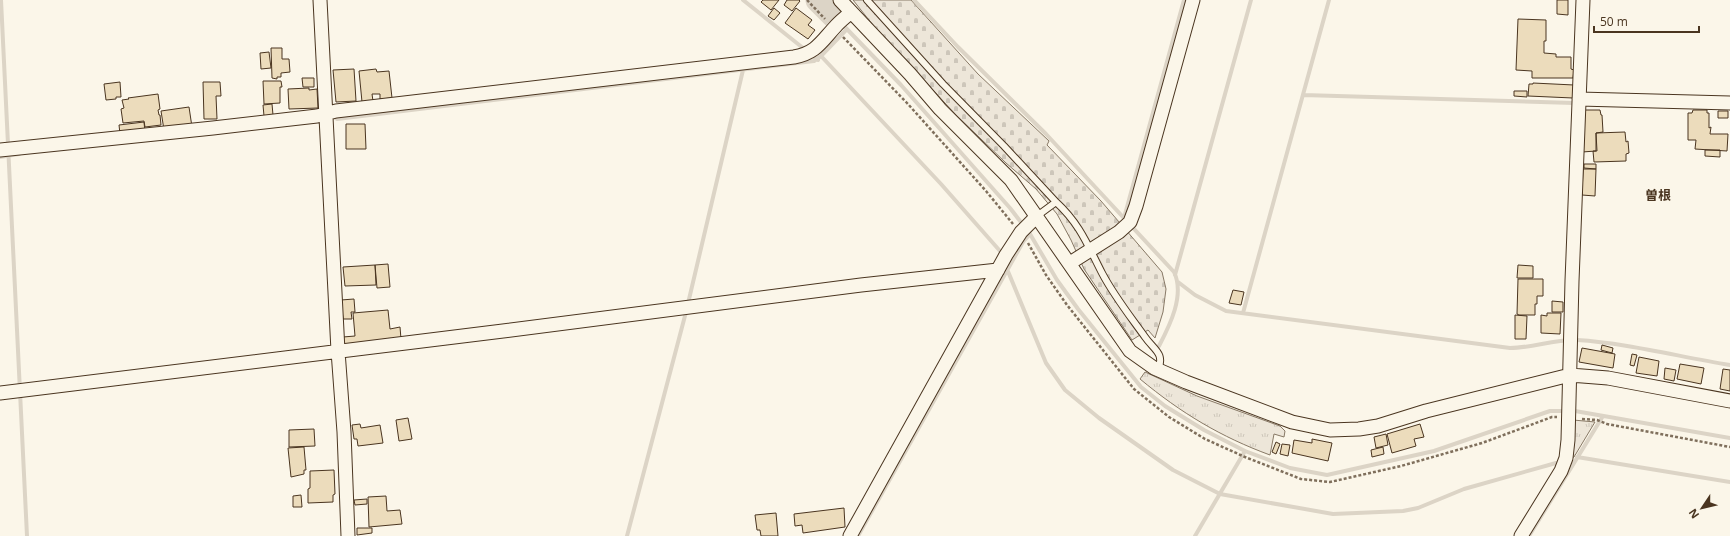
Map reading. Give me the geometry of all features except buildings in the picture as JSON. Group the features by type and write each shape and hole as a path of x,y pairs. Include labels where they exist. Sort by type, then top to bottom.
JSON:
{"street":[{"path":"320,0 338,351 344,432 348,536"},
{"path":"5,150 317,116 336,111 794,57 811,52 841,21 840,0"},
{"path":"1070,263 1127,225 1136,206 1193,0"},
{"path":"1521,536 1561,471 1566,458 1570,412 1571,339 1583,0"},
{"path":"841,21 910,74 940,109 1011,180 1034,219 1070,263 1130,350 1158,370 1186,382 1286,420 1312,427 1338,430 1378,426 1426,411 1570,375 1608,378 1730,401"},
{"path":"1579,99 1730,103"},
{"path":"850,536 998,270 1020,233 1034,219"},
{"path":"0,393 687,307 998,270"}],"lane":[{"path":"867,0 943,84 1004,146 1075,222 1091,249 1112,291 1150,346 1160,355 1161,362 1158,370"},
{"path":"1034,219 1056,202"}],"path":[{"path":"807,0 841,21"},
{"path":"844,38 877,71 986,191 1020,233"},
{"path":"1239,455 1301,479 1330,482 1401,466 1482,443 1552,417 1570,412"},
{"path":"1597,420 1607,424 1730,447"}],"green space":[{"path":"853,0 911,0 978,74 1049,141 1047,145 1101,201 1162,272 1166,289 1163,312 1155,338 1148,330 1132,340 1084,269 1057,214 1036,189 1006,163 956,115 873,25"},
{"path":"1145,372 1197,396 1280,426 1285,431 1284,437 1274,434 1270,455 1252,448 1218,432 1171,403 1140,379"},
{"path":"1573,420 1595,422 1574,457 1571,458"}],"waterway":[{"path":"1,0 27,536"},
{"path":"743,0 818,60"},
{"path":"818,0 836,18"},
{"path":"914,0 958,47 1046,134 1174,272 1178,290 1175,310 1168,329 1159,346"},
{"path":"1124,218 1184,0"},
{"path":"1175,275 1251,0"},
{"path":"1243,313 1329,0"},
{"path":"842,24 901,85 1010,208 1030,234 1057,280 1078,309 1141,387 1165,406 1204,430 1245,451 1290,468 1327,475 1434,451 1550,411 1575,411 1730,438"},
{"path":"337,119 814,61 821,56 847,29"},
{"path":"821,56 941,184 1000,251"},
{"path":"627,536 686,312 743,70"},
{"path":"1303,95 1574,103"},
{"path":"0,157 19,154"},
{"path":"858,536 1023,242 1030,234"},
{"path":"1007,269 1046,363 1065,390 1099,418 1173,470 1220,494 1333,514 1403,511 1418,508 1464,489 1556,463"},
{"path":"1178,282 1195,295 1226,311 1510,348 1527,347 1568,340 1615,344 1730,365"},
{"path":"1529,536 1603,416"},
{"path":"1195,536 1245,451"},
{"path":"1577,457 1730,482"}],"district":[{"name":"曽根","path":"1658,195"}]}
